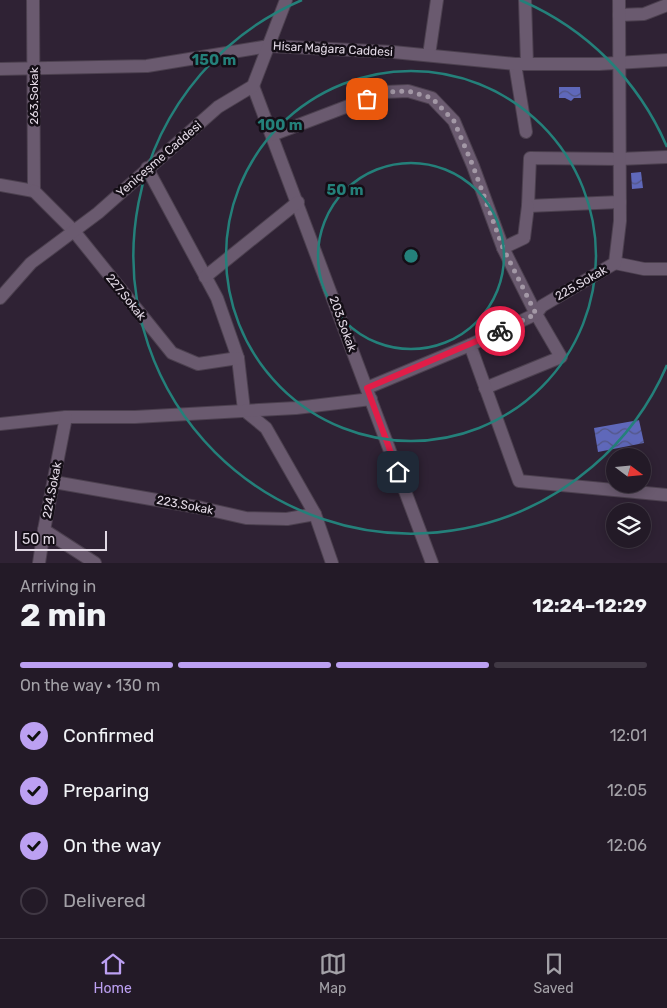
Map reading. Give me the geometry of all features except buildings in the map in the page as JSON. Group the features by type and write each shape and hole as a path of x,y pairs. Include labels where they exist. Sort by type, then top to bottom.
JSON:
{"street":[{"name":"263.Sokak","path":"33,0 34,191"},
{"path":"253,86 286,0"},
{"path":"429,55 437,0"},
{"path":"525,0 521,64 526,132"},
{"name":"225.Sokak","path":"0,424 66,417 135,416 296,408 369,394 536,314 542,306 615,263 620,221 620,0"},
{"path":"619,15 644,14 667,5"},
{"name":"Hisar Mağara Caddesi","path":"0,68 147,66 269,46 393,52 521,64 599,64 667,60"},
{"name":"203.Sokak","path":"253,86 432,563"},
{"name":"Yeniçeşme Caddesi","path":"0,298 31,263 98,213 218,107 253,86"},
{"path":"272,135 386,92 408,91 432,98 454,121 473,166 503,248 536,314 561,357 485,388"},
{"path":"503,248 524,238 528,206 530,158 619,159 667,157"},
{"path":"147,168 217,298 238,358 244,410 266,428 315,514 332,563"},
{"path":"0,185 34,191"},
{"name":"227.Sokak","path":"34,191 73,230 172,353 198,364 238,358"},
{"path":"205,277 298,202"},
{"path":"528,206 620,202"},
{"path":"615,263 644,269 667,269"},
{"path":"470,346 519,481 667,496"},
{"name":"224.Sokak","path":"39,563 66,417"},
{"name":"223.Sokak","path":"54,482 202,508 246,518 287,519 315,514"},
{"path":"44,530 95,563"}],"water":[{"path":"559,87 580,87 581,98 574,98 571,101 559,98"},
{"path":"641,172 643,188 632,189 631,173"},
{"path":"639,420 644,443 618,448 606,448 606,450 598,452 594,428"}],"way so far":[{"path":"367,99 386,92 408,91 432,98 454,121 473,166 503,248 536,314 500,331"}],"route":[{"path":"398,472 367,388 470,346 500,331"}]}
